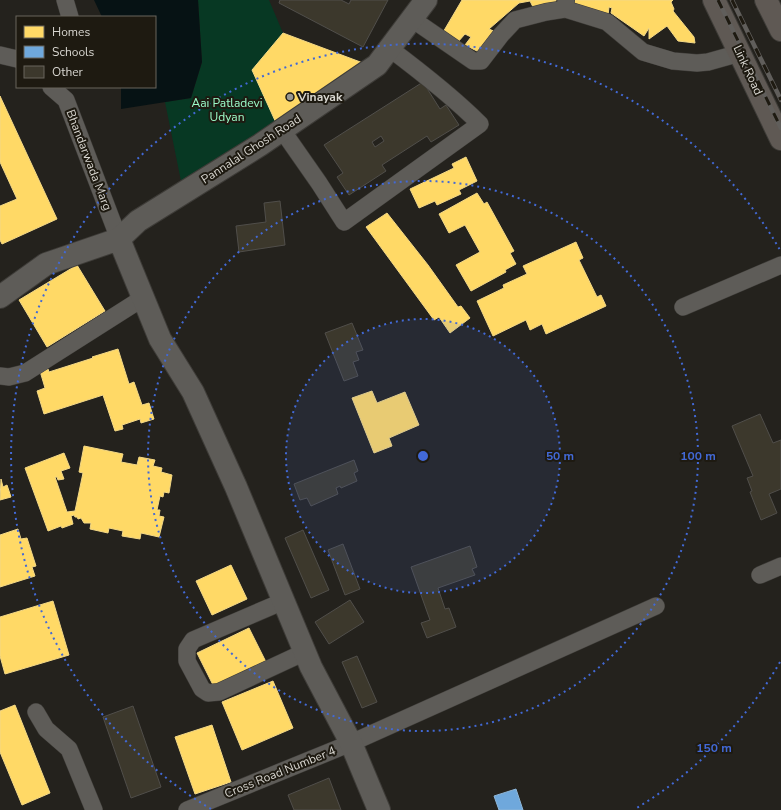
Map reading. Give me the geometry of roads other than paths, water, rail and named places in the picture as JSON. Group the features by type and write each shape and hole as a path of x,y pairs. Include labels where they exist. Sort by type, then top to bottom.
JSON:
{"main road":[{"name":"Link Road","path":"714,0 781,139"},
{"path":"766,0 781,30"}],"street":[{"path":"65,0 70,16"},
{"name":"Pannalal Ghosh Road","path":"119,239 138,222 260,145 376,65 426,0"},
{"path":"412,19 474,61 481,60 515,20 546,12 565,4 607,22 643,52 673,62 708,62 740,53"},
{"path":"282,130 344,222 480,124 424,74 389,48"},
{"path":"0,55 16,59"},
{"name":"Bhandarwada Marg","path":"53,88 69,94 119,239"},
{"path":"0,297 46,264 119,239 160,338 193,392 236,487 311,667 351,743 379,810"},
{"path":"683,307 781,265"},
{"path":"0,376 9,378 25,373 143,298"},
{"path":"760,575 781,566"},
{"path":"284,601 193,640 187,649 187,661 202,689 208,693 219,692 305,652"},
{"name":"Cross Road Number 4","path":"187,810 351,743 656,606"},
{"path":"36,712 46,729 69,749 94,810"}],"railway":[{"path":"718,0 781,128"},
{"path":"732,0 781,100"}],"place":[{"name":"Vinayak","path":"290,97"}],"park label":[{"name":"Aai Patladevi Udyan","path":"227,110"}]}
